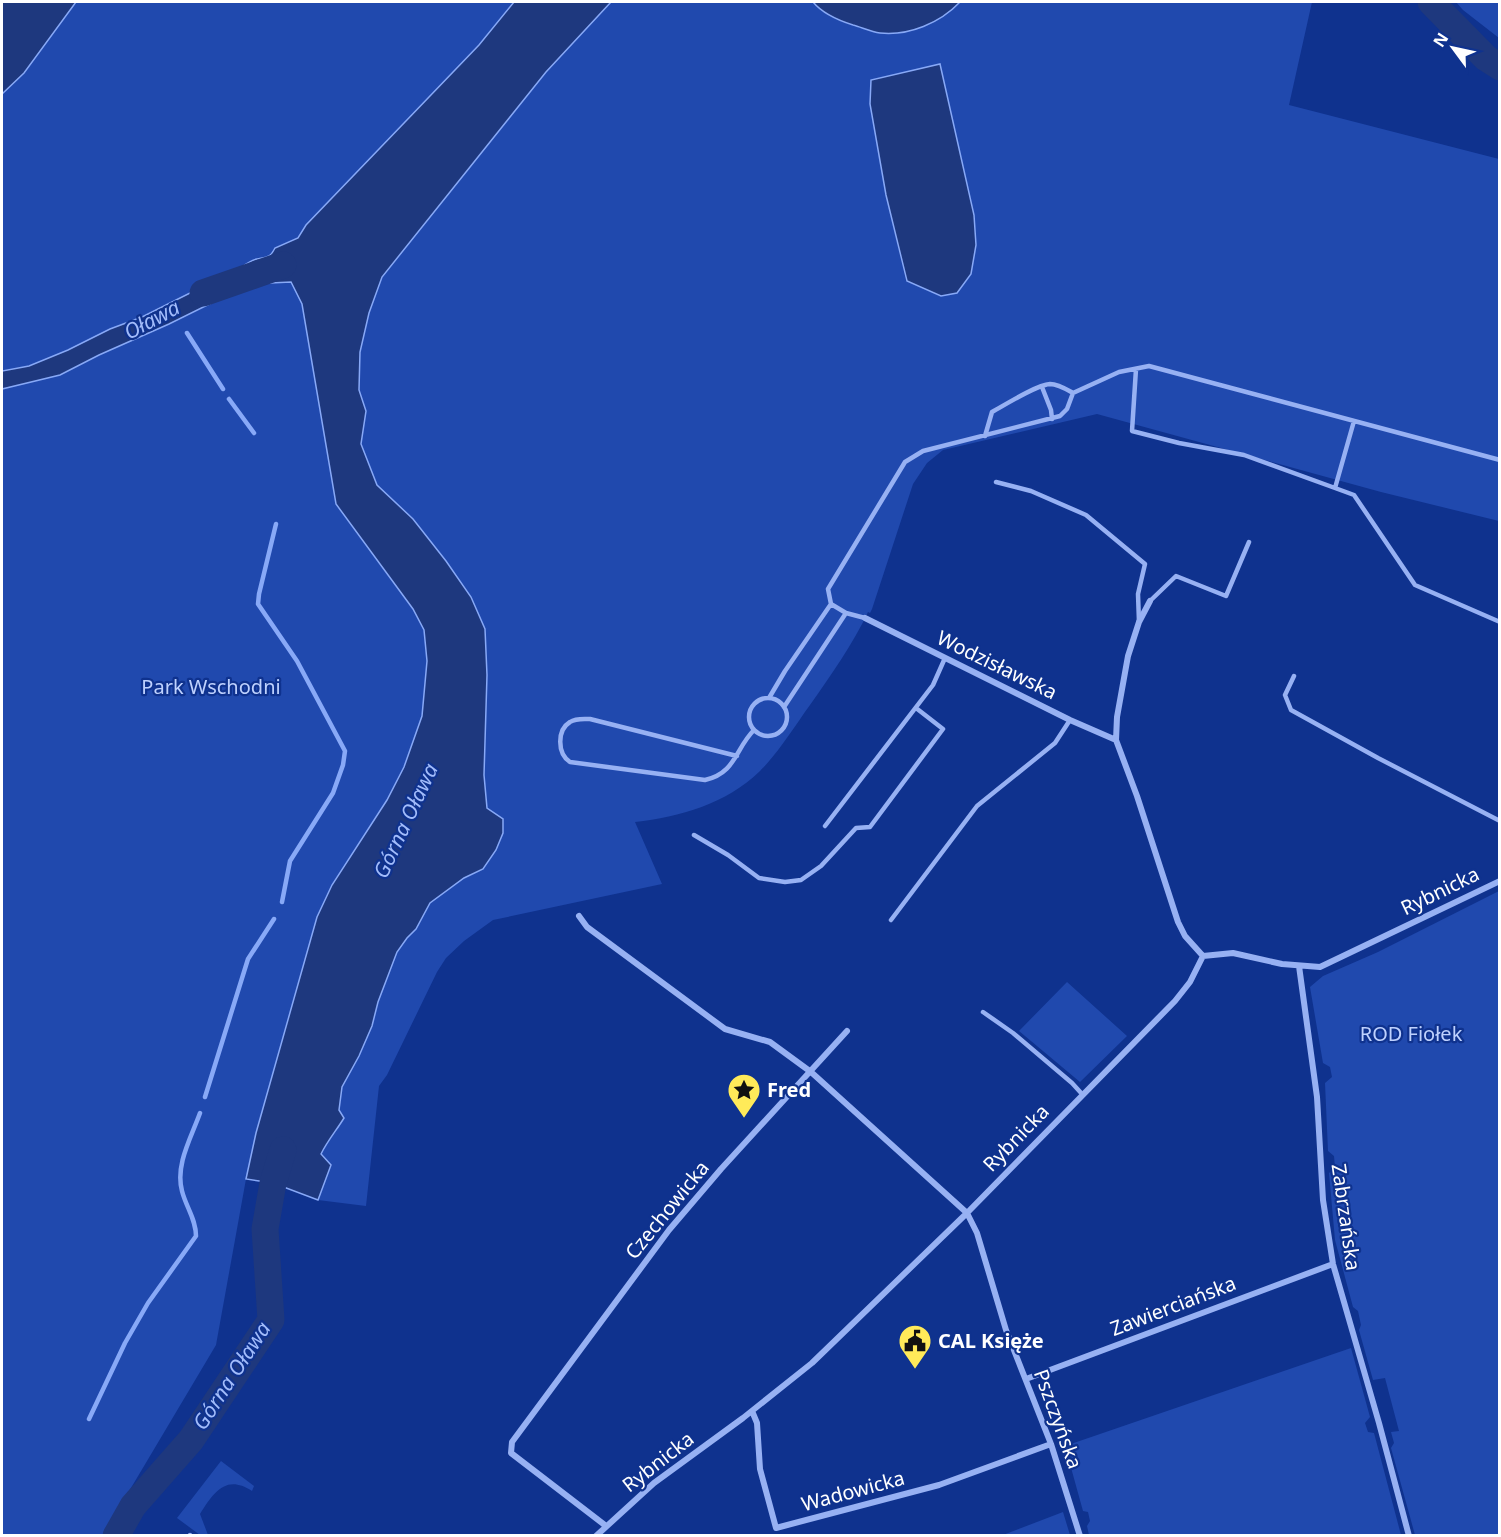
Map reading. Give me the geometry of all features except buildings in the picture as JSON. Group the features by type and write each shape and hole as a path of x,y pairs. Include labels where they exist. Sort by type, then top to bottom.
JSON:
{"street":[{"path":"1150,601 1139,622 1128,656 1117,717 1116,740 1137,796 1178,922 1185,936 1203,956"},
{"name":"Wodzisławska","path":"865,618 1070,720 1116,740"},
{"name":"Rybnicka","path":"596,1536 654,1484 812,1363 967,1213 1183,992 1203,956 1233,953 1299,966 1320,967 1500,881"},
{"path":"579,916 588,927 725,1029 770,1042 811,1071 967,1213"},
{"name":"Zabrzańska","path":"1299,966 1317,1096 1323,1200 1333,1264 1409,1536"},
{"path":"811,1071 847,1031"},
{"name":"Czechowicka","path":"606,1526 511,1453 512,1442 669,1230 720,1169 811,1071"},
{"name":"Pszczyńska","path":"967,1213 976,1233 999,1309 1051,1444 1080,1536"},
{"name":"Zawierciańska","path":"1026,1379 1333,1264"},
{"name":"Wadowicka","path":"752,1411 757,1423 760,1468 776,1528 939,1485 1051,1444"}],"lane":[{"path":"769,698 831,604 828,588 905,462 923,451 1060,416 1067,409 1073,393 1119,372 1149,366 1500,460"},
{"path":"1136,369 1132,431 1179,443 1244,455 1354,495 1415,585 1500,622"},
{"path":"985,436 992,412 1042,387 1050,384 1073,393"},
{"path":"1042,387 1052,418"},
{"path":"1335,488 1354,421"},
{"path":"996,482 1031,491 1086,515 1145,564 1138,594 1139,622"},
{"path":"1150,601 1176,576 1227,596 1249,542"},
{"path":"831,604 846,613 865,618"},
{"path":"784,707 846,613"},
{"path":"825,826 933,685 945,658"},
{"path":"1293,676 1285,695 1291,710 1388,764 1500,821"},
{"path":"769,698 784,707 786,721 778,733 764,735 754,730 750,722 750,711 759,701 769,698"},
{"path":"694,836 728,855 759,878 785,882 801,880 821,866 856,828 870,827 943,729 915,708"},
{"path":"737,756 579,718 567,724 560,740 565,759 570,762 693,780 715,778 727,770 737,756 748,736 754,730"},
{"path":"891,920 976,806 1055,743 1070,720"},
{"path":"983,1012 994,1018 1082,1094"},
{"path":"618,1515 624,1520"}],"green space":[{"name":"Park Wschodni","path":"76,2 514,2 452,74 446,93 306,225 283,265 302,304 336,504 413,609 424,630 427,661 422,716 259,1181 246,1179 216,1345 103,1535 2,1536 2,94 24,73"},
{"path":"528,2 813,2 831,16 854,26 880,32 903,32 941,15 960,2 1312,2 1289,105 1499,159 1499,521 1381,492 1097,414 943,450 927,463 913,484 870,613 868,612 834,671 774,756 747,782 717,800 669,817 635,822 662,884 493,920 464,941 446,958 387,1075 379,1086 366,1206 318,1200 282,1186 485,629 471,597 421,529 389,534 328,353","holes":["940,65 974,215 906,281 886,195 870,104 871,80"]},
{"path":"1456,2 1499,2 1499,38 1463,10"},
{"name":"ROD Fiołek","path":"1499,891 1499,1535 1415,1535 1391,1448 1394,1443 1391,1432 1399,1431 1385,1378 1373,1380 1359,1330 1361,1325 1358,1311 1353,1307 1335,1240 1329,1173 1335,1168 1334,1156 1328,1151 1325,1083 1332,1077 1330,1067 1323,1063 1310,987 1323,976 1378,952"},
{"path":"1067,982 1127,1036 1080,1082 1019,1031"},
{"path":"1351,1348 1370,1417 1365,1423 1368,1432 1374,1433 1401,1535 1089,1535 1088,1512 1083,1511 1065,1446"},
{"path":"221,1461 254,1486 252,1491 235,1484 228,1485 216,1493 200,1514 208,1535 200,1535 177,1518"},
{"path":"1063,1512 1070,1535 1003,1535"}],"water":[{"path":"2,2 76,2 24,73 2,94"},
{"path":"514,2 611,2 546,72 382,277 369,313 360,352 359,390 366,411 361,444 377,485 413,519 446,561 471,597 485,629 487,675 484,775 487,808 503,819 503,833 496,850 483,869 464,878 430,903 416,929 397,952 378,1002 372,1026 342,1087 339,1110 344,1118 321,1154 331,1165 318,1200 273,1183 246,1179 256,1133 317,917 332,885 387,800 404,767 422,716 427,661 424,630 413,609 336,504 302,304 291,282 250,284 242,267 253,260 268,256 275,248 298,238 306,225 479,45"},
{"path":"813,2 960,2 934,22 913,30 880,33 841,21 826,13"},
{"path":"940,64 974,215 976,245 971,274 957,293 941,296 907,281 886,195 870,104 871,80"},
{"path":"234,271 242,288 60,375 2,389 2,371 29,366 68,350 110,329 142,317"}],"waterway":[{"path":"1431,2 1486,58 1500,67"},
{"name":"Oława","path":"203,293 283,265"},
{"path":"187,333 223,389"},
{"path":"229,399 254,433"},
{"path":"276,524 258,604 297,661 345,751 343,765 333,793 290,861 282,902"},
{"path":"205,1097 248,959 274,919"},
{"path":"89,1419 125,1343 148,1303 196,1236 180,1181 182,1161 200,1113"},
{"name":"Górna Oława","path":"116,1536 133,1506 191,1440 271,1320 265,1229 273,1183 283,1150"}],"place":[{"name":"Fred","path":"744,1119"},
{"name":"CAL Księże","path":"915,1370"}]}
